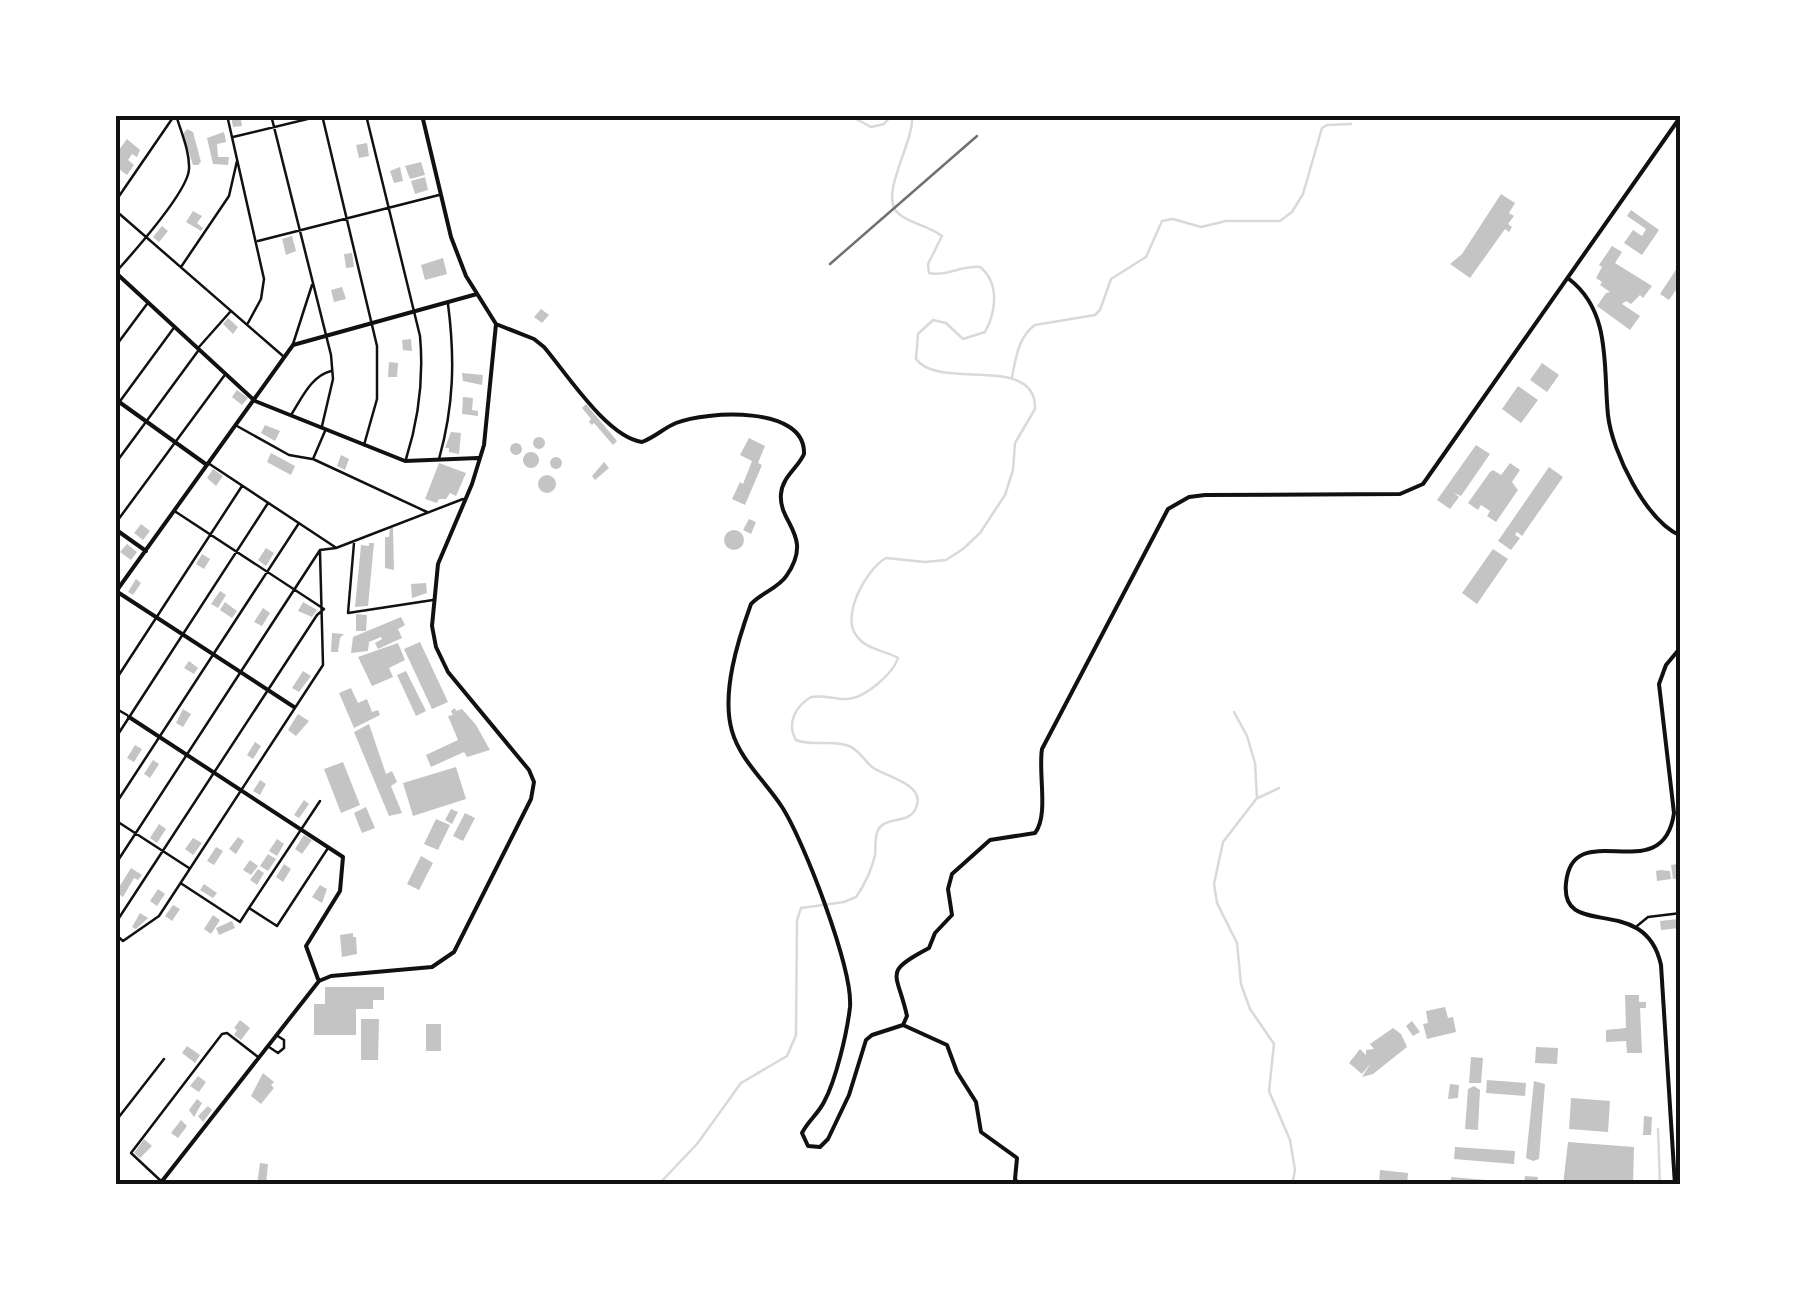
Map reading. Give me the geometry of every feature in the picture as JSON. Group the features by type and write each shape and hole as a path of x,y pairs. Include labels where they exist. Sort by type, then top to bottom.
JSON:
{"street":[{"path":"115,202 175,115"},
{"path":"175,115 188,158 187,179 146,238 115,272 255,400 405,460 481,458"},
{"path":"226,115 264,288 247,324"},
{"path":"271,115 327,333 333,371 329,406 313,459"},
{"path":"232,137 323,115 377,346 378,380 364,445"},
{"path":"366,115 422,353 422,390 405,460"},
{"path":"422,115 458,256 476,294 496,324 534,338 544,347 609,424 626,438 647,440 676,423 746,414 784,424 801,438 804,454 784,483 780,498 796,530 795,554 784,580 751,604 728,702 732,731 741,751 784,810 803,851 848,980 849,1012 826,1100 802,1133 808,1146 820,1148 849,1095 866,1040 872,1034 903,1025 947,1044 957,1072 976,1102 982,1132 1017,1158 1015,1179 1019,1185"},
{"path":"903,1025 908,1016 896,982 898,970 908,958 929,948 934,933 952,914 948,889 952,874 990,840 1034,834 1039,828 1039,772 1047,737 1168,509 1189,497 1204,495 1400,494 1412,490 1430,476 1681,116"},
{"path":"180,268 229,196 237,156"},
{"path":"256,241 440,195"},
{"path":"115,210 283,356"},
{"path":"115,286 121,278"},
{"path":"1570,278 1586,296 1602,332 1611,431 1644,506 1665,528 1681,536"},
{"path":"294,708 116,592 292,345 314,281"},
{"path":"292,345 476,294"},
{"path":"115,347 148,302"},
{"path":"439,460 450,415 454,373 448,303"},
{"path":"115,464 198,349 231,311"},
{"path":"258,1057 227,1033 222,1034 131,1153 161,1184 319,981 331,976 428,968 444,962 465,934 533,794 532,775 521,758 448,672 432,626 441,556 481,458 496,324"},
{"path":"115,408 117,400 174,328"},
{"path":"291,415 313,381 333,371"},
{"path":"146,551 115,526 225,374"},
{"path":"117,400 336,548"},
{"path":"236,426 289,454 313,459 427,512"},
{"path":"115,681 242,486"},
{"path":"115,866 320,550 336,548 466,498"},
{"path":"115,739 268,503"},
{"path":"174,511 324,610"},
{"path":"115,805 299,524"},
{"path":"354,541 348,613 434,600"},
{"path":"115,934 123,941 159,916 323,665 320,550"},
{"path":"115,924 267,690 324,610"},
{"path":"1675,1185 1661,964 1654,942 1637,926 1579,912 1569,901 1566,884 1572,868 1587,852 1603,849 1640,853 1658,846 1668,834 1674,813 1659,684 1666,665 1681,647"},
{"path":"115,708 341,855 344,861 340,892 306,946 319,981"},
{"path":"181,884 240,922 320,801"},
{"path":"115,820 191,868"},
{"path":"249,908 276,926 328,847"},
{"path":"1637,926 1648,917 1681,914"},
{"path":"268,1046 278,1052 284,1048 284,1040 276,1034"},
{"path":"115,1122 164,1059"}],"building":[{"path":"240,115 242,126 233,127 231,116"},
{"path":"187,129 193,132 201,162 198,165 193,165 183,134"},
{"path":"224,132 226,142 217,144 218,157 229,157 228,165 213,164 207,138"},
{"path":"127,139 140,150 137,157 132,154 128,160 134,165 127,175 115,166 115,155"},
{"path":"367,143 369,156 359,158 356,145"},
{"path":"421,162 425,175 410,179 405,166"},
{"path":"400,167 403,181 394,183 390,171"},
{"path":"425,177 428,190 415,194 411,181"},
{"path":"1501,194 1515,203 1509,213 1514,216 1508,224 1512,227 1509,232 1505,229 1470,278 1450,264 1462,254"},
{"path":"1631,210 1659,230 1642,255 1624,243 1633,230 1642,236 1646,229 1627,216"},
{"path":"193,211 202,216 197,223 203,228 201,231 186,222"},
{"path":"162,226 168,231 159,242 153,237"},
{"path":"292,236 296,251 286,255 282,239"},
{"path":"1612,246 1622,252 1615,263 1652,286 1643,298 1640,295 1631,304 1622,304 1640,316 1630,330 1597,306 1610,292 1596,278 1602,267 1599,265"},
{"path":"352,253 354,267 346,268 344,254"},
{"path":"443,258 447,274 425,280 421,265"},
{"path":"1681,262 1681,283 1669,300 1660,294"},
{"path":"342,287 346,299 334,302 331,290"},
{"path":"541,309 549,315 542,323 534,317"},
{"path":"228,318 238,327 233,334 223,324"},
{"path":"411,339 412,351 403,350 402,340"},
{"path":"389,362 398,363 397,377 388,377"},
{"path":"1542,363 1559,375 1547,392 1530,380"},
{"path":"462,373 483,375 482,385 463,381"},
{"path":"1518,386 1538,400 1521,423 1502,409"},
{"path":"237,390 248,398 242,405 232,397"},
{"path":"463,397 473,398 472,410 478,411 478,416 462,414"},
{"path":"586,404 617,441 613,445 589,422 591,419 582,408"},
{"path":"265,425 280,431 275,441 261,433"},
{"path":"451,432 461,433 459,454 445,448"},
{"path":"539,437 545,443 539,449 533,443"},
{"path":"749,438 765,446 758,463 762,465 745,505 732,499 752,461 740,455"},
{"path":"516,443 522,449 516,455 510,449"},
{"path":"1476,445 1490,454 1461,496 1454,493 1459,497 1450,509 1437,500"},
{"path":"531,452 539,460 531,468 523,460"},
{"path":"271,453 295,466 291,475 267,462"},
{"path":"341,455 349,459 345,470 337,466"},
{"path":"551,458 561,458 561,468 551,468"},
{"path":"604,462 609,468 595,480 592,476"},
{"path":"439,463 466,473 456,496 450,493 437,503 425,499"},
{"path":"1510,463 1520,470 1512,482 1518,490 1496,522 1487,516 1490,511 1481,505 1478,510 1468,503 1490,472 1501,475"},
{"path":"1549,467 1563,477 1522,536 1517,532 1515,535 1520,538 1511,550 1498,541"},
{"path":"213,469 223,476 216,486 207,478"},
{"path":"547,475 556,484 547,493 538,484"},
{"path":"749,519 756,522 751,534 743,530"},
{"path":"141,524 150,531 143,540 134,533"},
{"path":"390,528 394,570 385,568 385,537 389,537"},
{"path":"730,530 738,530 744,540 738,550 730,550 724,544 724,536"},
{"path":"374,543 368,606 355,607 361,545"},
{"path":"127,544 137,552 131,560 120,552"},
{"path":"266,548 274,553 266,566 258,560"},
{"path":"1493,549 1508,559 1477,604 1462,593"},
{"path":"202,554 210,559 204,569 196,564"},
{"path":"136,579 141,583 133,595 128,592"},
{"path":"426,583 427,593 412,598 411,584"},
{"path":"220,591 226,595 218,608 211,604"},
{"path":"225,602 237,611 232,618 220,610"},
{"path":"303,602 317,610 312,617 298,611"},
{"path":"263,608 270,613 262,626 254,622"},
{"path":"356,614 367,615 366,631 356,631"},
{"path":"401,617 405,625 398,629 402,638 378,649 375,643 381,637 369,642 368,651 351,653 353,637"},
{"path":"332,633 344,634 338,652 331,652"},
{"path":"420,642 448,702 432,709 404,649"},
{"path":"398,643 405,660 389,668 393,677 372,686 358,657"},
{"path":"189,661 198,668 194,674 184,668"},
{"path":"303,671 311,676 299,692 292,688"},
{"path":"406,671 426,711 416,716 397,675"},
{"path":"351,688 358,703 367,699 372,712 378,710 380,715 354,728 339,693"},
{"path":"183,709 191,714 183,727 176,723"},
{"path":"462,709 476,725 490,750 467,757 464,752 431,767 426,755 458,740 448,716 453,715 451,711"},
{"path":"298,714 309,721 296,736 288,730"},
{"path":"369,724 386,774 392,771 397,782 391,786 402,813 389,816 354,732"},
{"path":"255,742 261,746 253,759 247,755"},
{"path":"135,745 142,749 134,762 127,758"},
{"path":"153,760 159,764 150,778 144,774"},
{"path":"343,762 360,805 341,813 324,769"},
{"path":"456,767 466,799 413,816 403,783"},
{"path":"260,780 266,784 260,795 253,791"},
{"path":"304,800 309,804 299,818 294,815"},
{"path":"366,807 375,828 362,833 354,813"},
{"path":"451,809 458,812 452,824 445,820"},
{"path":"465,813 475,818 463,841 453,836"},
{"path":"436,819 450,825 438,850 424,844"},
{"path":"159,824 166,829 157,843 150,838"},
{"path":"304,835 312,840 302,854 295,849"},
{"path":"238,837 244,841 236,854 229,849"},
{"path":"193,838 202,843 193,855 185,849"},
{"path":"277,839 284,844 277,856 269,851"},
{"path":"216,847 223,851 214,865 207,861"},
{"path":"268,854 276,859 268,871 260,866"},
{"path":"421,856 433,863 419,890 407,884"},
{"path":"250,860 258,866 251,875 243,870"},
{"path":"284,864 291,869 283,882 276,877"},
{"path":"1677,864 1681,878 1673,879 1671,865"},
{"path":"131,868 142,875 138,880 134,878 123,897 116,892"},
{"path":"258,869 264,873 257,885 250,880"},
{"path":"1656,871 1670,871 1671,879 1657,881"},
{"path":"204,884 217,893 213,898 200,890"},
{"path":"320,885 327,889 322,903 312,897"},
{"path":"158,889 165,894 157,906 150,901"},
{"path":"173,905 180,909 172,921 165,916"},
{"path":"140,913 148,918 136,929 132,927"},
{"path":"213,915 220,920 211,934 204,929"},
{"path":"1678,919 1679,928 1661,930 1660,921"},
{"path":"232,921 235,928 219,935 216,928"},
{"path":"353,933 357,954 342,957 340,935"},
{"path":"325,987 384,987 384,1000 373,1000 373,1009 356,1009 356,1035 314,1035 314,1004 325,1004"},
{"path":"1625,995 1639,995 1639,1002 1646,1002 1646,1008 1640,1008 1642,1053 1627,1053 1626,1041 1606,1042 1606,1030 1626,1028"},
{"path":"1445,1007 1448,1018 1453,1017 1456,1032 1427,1039 1423,1024 1428,1023 1426,1011"},
{"path":"361,1019 379,1019 378,1060 361,1060"},
{"path":"240,1020 250,1028 241,1040 234,1035"},
{"path":"1412,1021 1420,1032 1413,1036 1406,1026"},
{"path":"426,1024 441,1024 441,1051 426,1051"},
{"path":"1393,1028 1407,1047 1373,1074 1362,1077 1371,1063 1362,1074 1349,1063 1360,1049 1366,1055 1366,1050 1374,1049 1370,1044"},
{"path":"187,1046 200,1055 195,1063 182,1053"},
{"path":"1536,1047 1558,1048 1557,1064 1535,1063"},
{"path":"1471,1057 1483,1058 1481,1083 1469,1083"},
{"path":"263,1073 274,1082 274,1088 261,1104 251,1096"},
{"path":"198,1076 206,1082 199,1092 190,1086"},
{"path":"1487,1080 1526,1083 1525,1096 1486,1093"},
{"path":"1534,1081 1545,1084 1539,1159 1533,1161 1526,1158"},
{"path":"1450,1084 1459,1085 1458,1098 1448,1099"},
{"path":"1474,1086 1480,1090 1478,1130 1465,1129 1468,1089"},
{"path":"1571,1098 1610,1101 1608,1132 1569,1129"},
{"path":"197,1099 202,1103 194,1117 189,1110"},
{"path":"208,1106 212,1110 203,1122 198,1116"},
{"path":"1644,1116 1652,1117 1651,1135 1643,1135"},
{"path":"181,1120 187,1126 178,1138 171,1133"},
{"path":"144,1139 152,1146 140,1158 134,1153"},
{"path":"1568,1142 1634,1147 1633,1185 1563,1185"},
{"path":"1455,1147 1515,1151 1514,1164 1454,1159"},
{"path":"260,1163 268,1164 266,1185 257,1185"},
{"path":"1380,1170 1408,1173 1407,1185 1379,1185"},
{"path":"1525,1176 1538,1177 1537,1185 1524,1185"},
{"path":"1451,1177 1510,1182 1510,1185 1451,1185"}],"waterway":[{"path":"849,115 871,127 884,124 892,115"},
{"path":"658,1185 697,1144 741,1083 787,1056 796,1035 797,920 801,908 856,897 872,866 879,829 912,814 918,801 911,788 872,767 853,748 796,740 794,716 811,697 853,698 890,671 898,658 865,644 852,626 854,604 864,581 886,558 946,560 980,533 1005,495 1013,470 1015,443 1035,409 1031,392 1020,382 945,372 928,368 916,359 918,334 933,320 946,323 963,339 985,332 994,298 991,281 980,267 929,273 928,264 942,236 899,214 893,206 894,182 912,115"},
{"path":"1012,377 1019,348 1029,330 1035,325 1095,315 1111,279 1146,257 1162,221 1173,219 1201,227 1226,221 1280,221 1292,212 1303,194 1322,128 1351,124"},
{"path":"1234,712 1255,763 1257,798 1223,842 1214,884 1217,903 1237,943 1241,984 1250,1009 1274,1044 1269,1091 1290,1140 1295,1170 1292,1185"},
{"path":"1258,798 1279,788"},
{"path":"1658,1129 1660,1185"}],"railway":[{"path":"830,264 977,136"}]}
